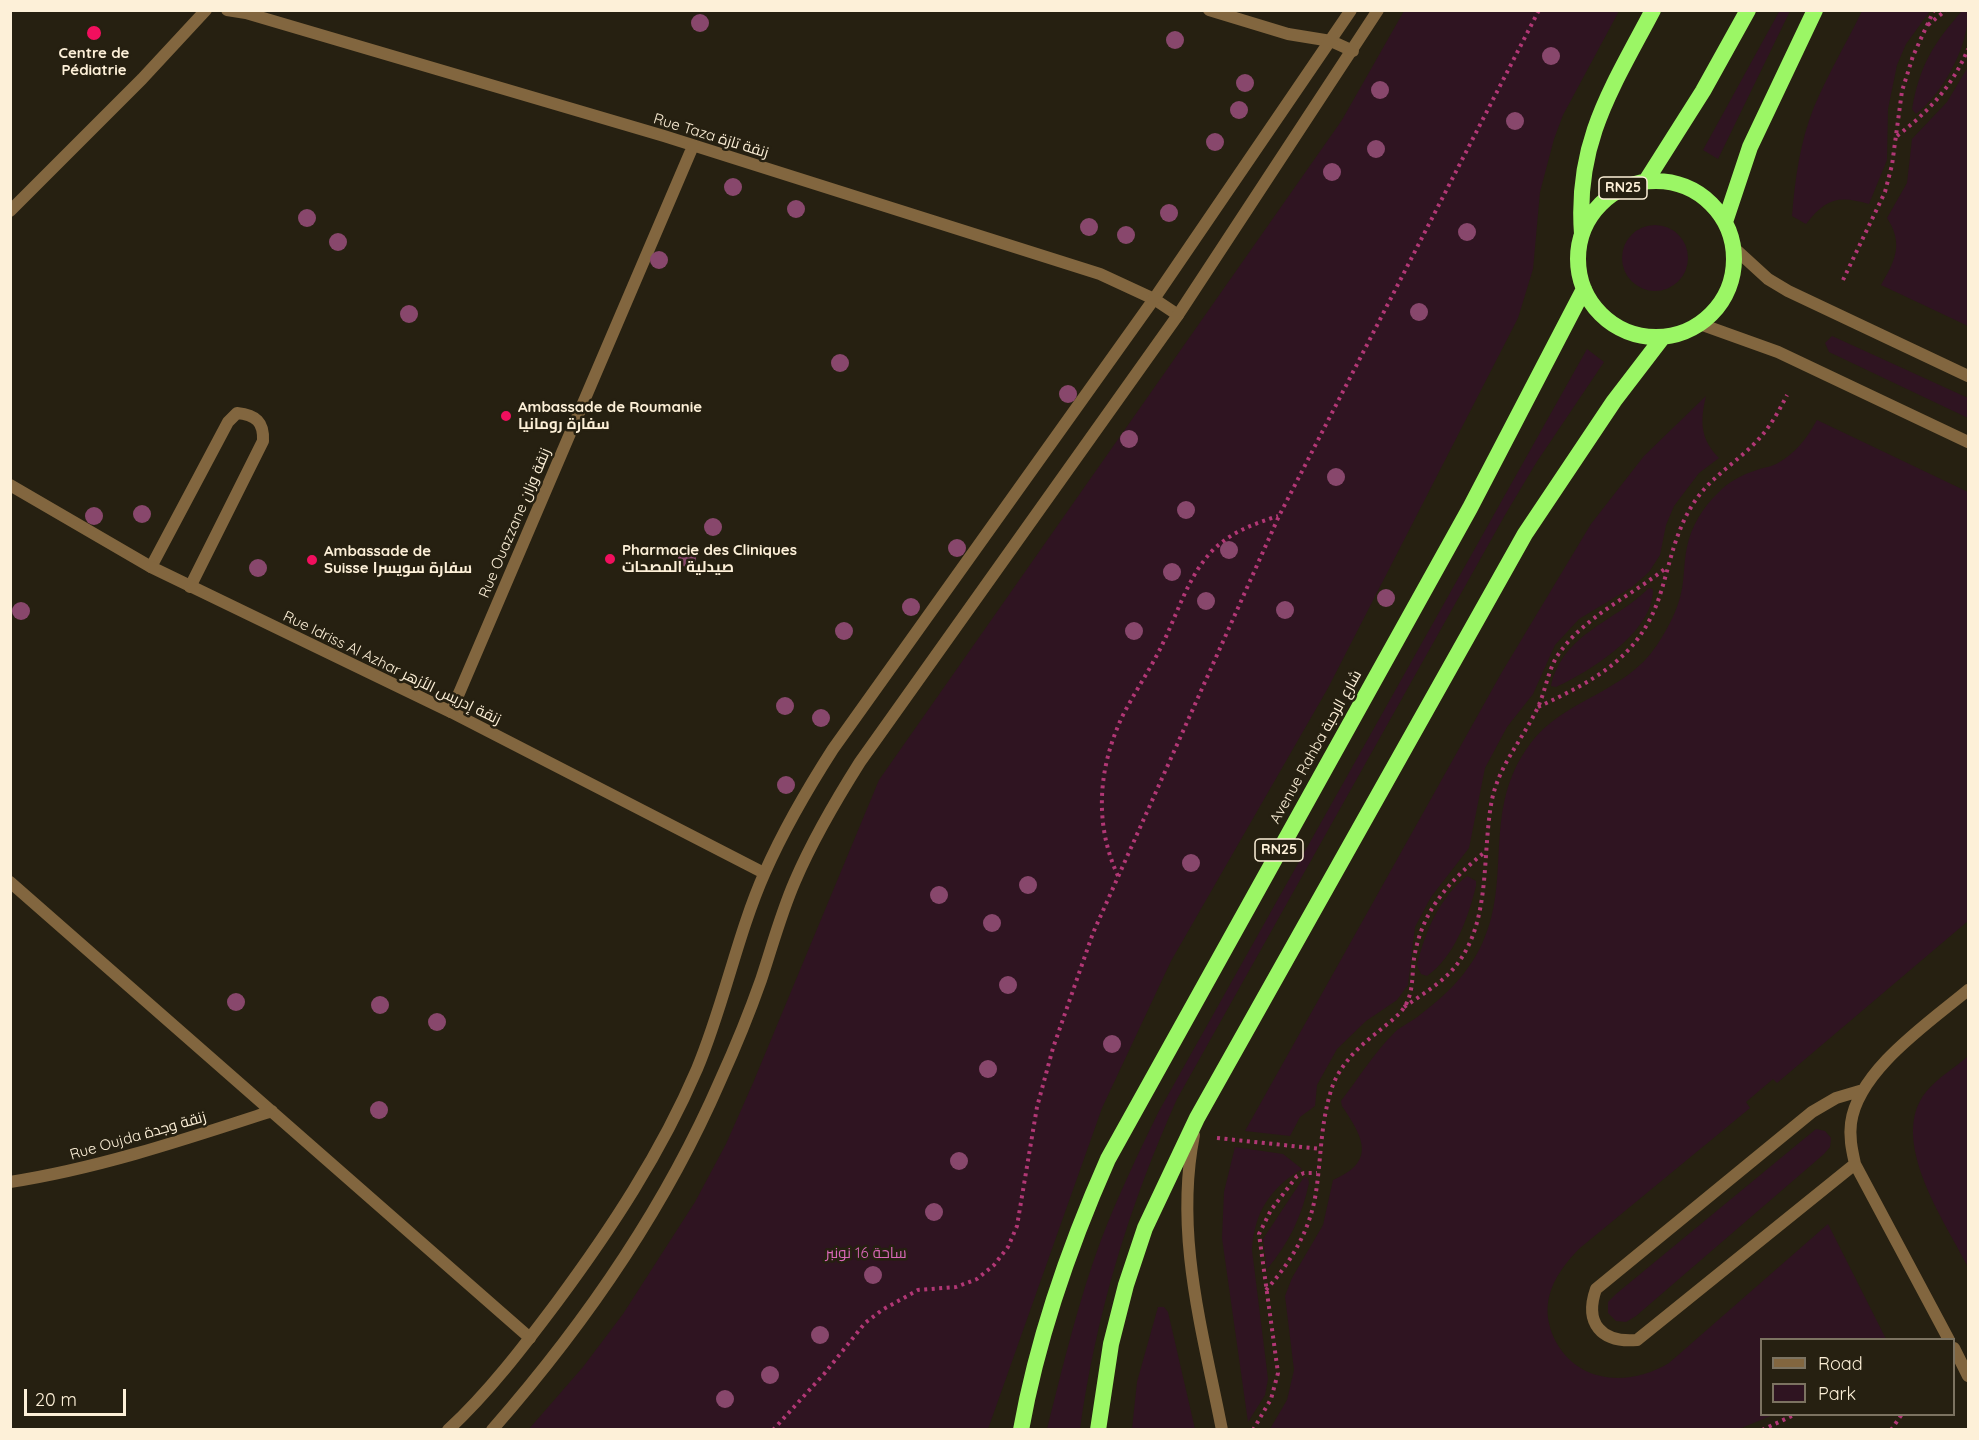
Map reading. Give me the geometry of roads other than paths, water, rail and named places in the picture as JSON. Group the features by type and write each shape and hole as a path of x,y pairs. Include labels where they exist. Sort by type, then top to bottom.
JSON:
{"highway":[{"path":"1582,234 1581,184 1591,135 1600,112 1653,10"},
{"name":"RN25","path":"1646,181 1704,91 1748,10"},
{"path":"1725,222 1754,138 1815,10"},
{"name":"RN25","path":"1646,181 1670,182 1692,189 1711,204 1725,222 1733,247 1732,273 1724,298 1700,324 1663,337 1638,335 1616,325 1597,310 1584,289 1578,252 1582,234 1592,214 1606,198 1625,187 1646,181"},
{"name":"Avenue Rahba شارع الرحبة","path":"1021,1430 1051,1304 1068,1255 1108,1159 1470,508 1584,289"},
{"path":"1098,1430 1109,1354 1126,1286 1145,1228 1197,1118 1525,534 1594,429 1663,337"}],"street":[{"path":"10,211 206,10"},
{"name":"Rue Taza زنقة تازة","path":"226,10 246,13 693,146 1100,274 1154,299 1178,315"},
{"path":"1209,10 1288,34 1331,41 1353,51"},
{"path":"448,1430 530,1338 622,1210 673,1119 715,1023 764,873 808,789 833,749 1154,299 1351,10"},
{"path":"492,1430 571,1337 643,1231 671,1183 738,1042 795,882 836,800 860,762 1178,315 1378,10"},
{"name":"Rue Ouazzane زنقة وزان","path":"451,712 693,146"},
{"path":"1733,247 1768,279 1788,291 1968,376"},
{"path":"1700,324 1778,352 1968,442"},
{"path":"151,567 228,422 237,413 249,414 259,420 264,430 263,441 190,587"},
{"name":"Rue Idriss Al Azhar زنقة إدريس الأزهر","path":"10,485 151,567 451,712 764,873"},
{"path":"10,882 530,1338"},
{"path":"1948,1338 1855,1164 1850,1140 1851,1122 1863,1090 1911,1038 1968,990"},
{"path":"1855,1164 1637,1340 1620,1342 1605,1335 1594,1322 1590,1305 1596,1289 1812,1112 1836,1098 1863,1090"},
{"name":"Rue Oujda زنقة وجدة","path":"10,1182 74,1171 178,1142 272,1111"},
{"path":"1197,1118 1185,1204 1187,1247 1222,1430"},
{"path":"1955,1352 1968,1376"}],"place":[{"name":"Centre de Pédiatrie","path":"94,33"},
{"name":"Ambassade de Roumanie سفارة رومانيا","path":"506,416"},
{"name":"Pharmacie des Cliniques صيدلية المصحات","path":"610,559"},
{"name":"Ambassade de Suisse سفارة سويسرا","path":"312,560"}],"park label":[{"name":"ساحة 16 نونبر","path":"866,1253"}]}
